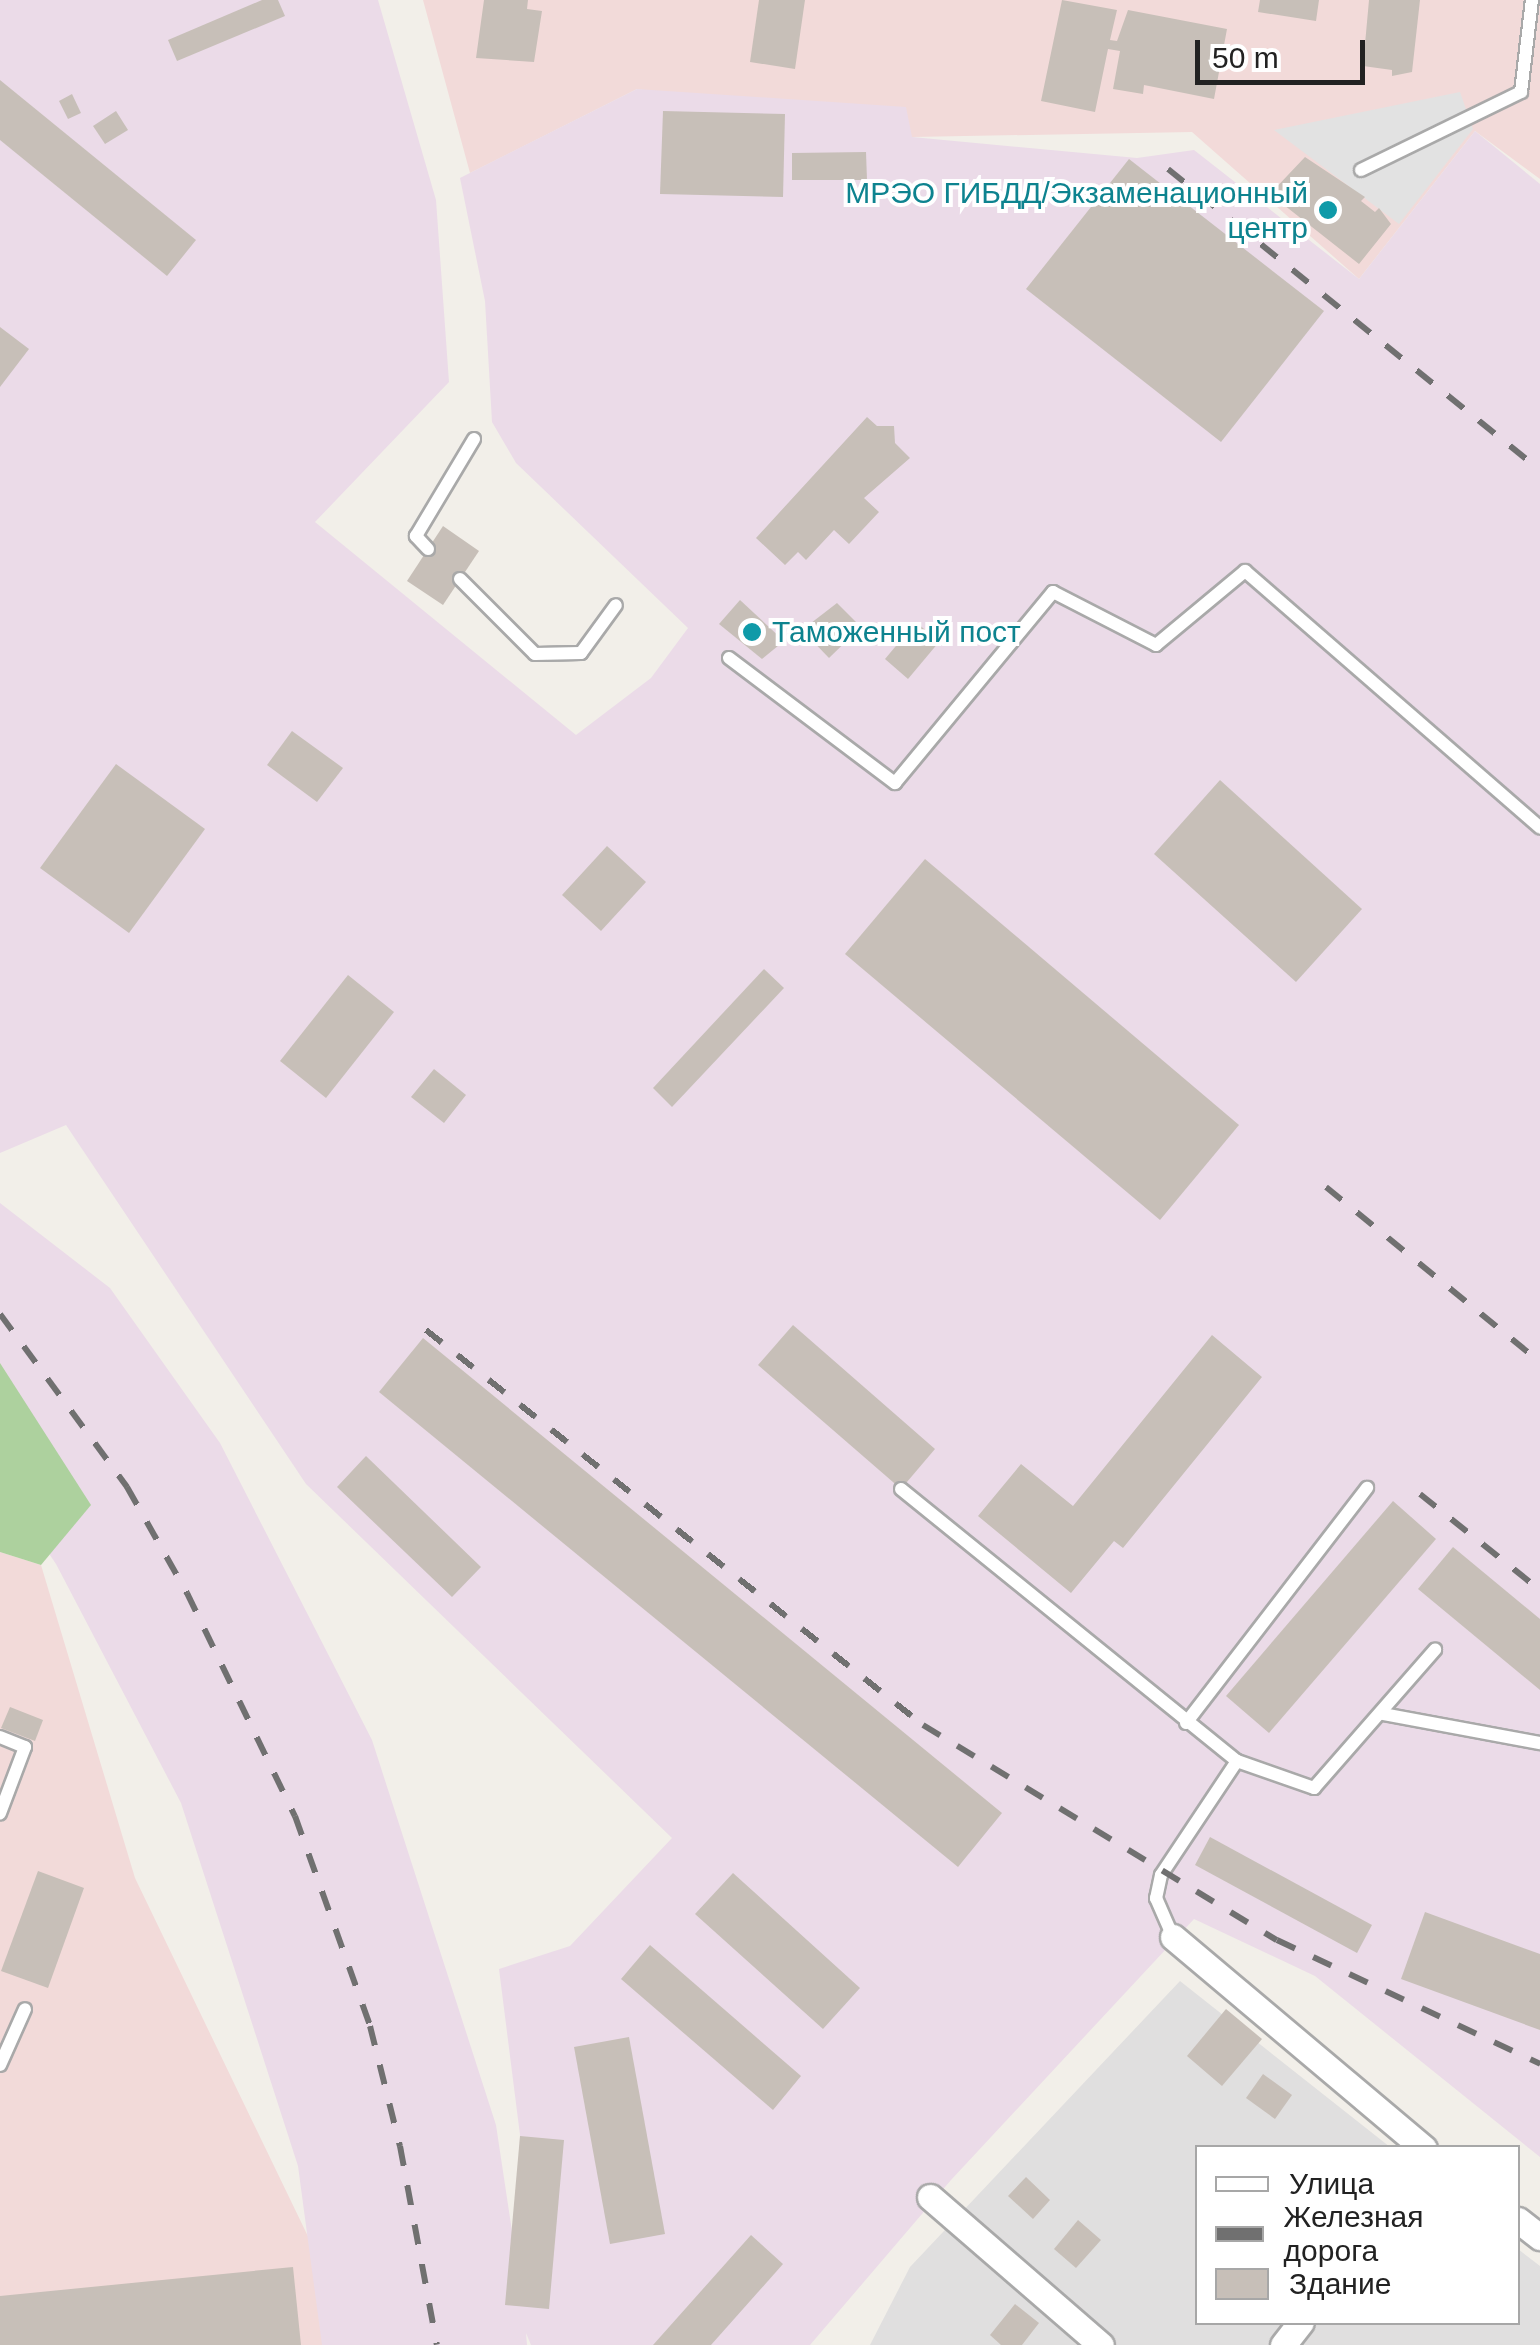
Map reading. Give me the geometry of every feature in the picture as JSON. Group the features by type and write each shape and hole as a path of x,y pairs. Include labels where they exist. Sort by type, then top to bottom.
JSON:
{"street":[{"path":"1173,1937 1420,2145"},
{"path":"930,2197 1101,2345"},
{"path":"1520,2222 1540,2237"},
{"path":"1283,2345 1300,2325"}],"lane":[{"path":"1360,170 1521,92 1532,0"},
{"path":"428,548 416,536 474,439"},
{"path":"729,658 895,783 1053,592 1156,645 1245,571 1540,826"},
{"path":"460,580 535,654 581,652 616,605"},
{"path":"1186,1723 1367,1488"},
{"path":"901,1489 1237,1762 1314,1788 1436,1650"},
{"path":"1383,1714 1540,1743"},
{"path":"0,1738 25,1747 0,1813"},
{"path":"1173,1937 1156,1898 1160,1875 1237,1762"},
{"path":"0,2064 26,2009"}],"shaded area":[{"path":"0,0 378,0 436,200 449,382 315,522 576,735 651,678 688,628 516,463 492,422 485,301 460,178 637,89 906,107 912,137 1137,158 1194,150 1359,279 1475,131 1540,184 1540,2157 1315,1976 1194,1919 951,2180 810,2345 531,2345 526,2333 527,2345 322,2345 298,2166 181,1803 56,1564 0,1481 0,1203 110,1288 220,1443 372,1740 496,2125 516,2258 520,2135 499,1969 570,1946 672,1838 306,1484 66,1125 0,1153"},
{"path":"423,0 1540,0 1540,179 1475,131 1359,279 1192,132 912,137 637,89 470,173"},
{"path":"1460,92 1473,129 1399,224 1274,130"},
{"path":"0,1552 41,1565 135,1878 317,2255 326,2345 0,2345"},
{"path":"1180,1981 1387,2145 1195,2145 1195,2325 1520,2325 1520,2251 1540,2266 1540,2345 870,2345 910,2267"}],"green space":[{"path":"0,1363 91,1505 41,1565 0,1552"}],"building":[{"path":"262,0 278,0 285,16 177,61 168,40"},
{"path":"484,0 528,0 527,9 542,11 534,62 476,58"},
{"path":"759,0 805,0 795,69 750,62"},
{"path":"1062,0 1117,10 1110,40 1117,41 1128,10 1227,29 1214,99 1144,85 1143,94 1113,89 1120,51 1108,49 1095,112 1041,101"},
{"path":"1260,0 1319,0 1316,21 1258,12"},
{"path":"1369,0 1420,0 1412,72 1392,76 1392,70 1363,66"},
{"path":"0,80 196,240 167,276 0,140"},
{"path":"72,94 81,113 68,119 59,101"},
{"path":"116,111 128,130 105,144 93,126"},
{"path":"663,111 785,114 783,197 660,194"},
{"path":"866,152 867,180 792,180 792,153"},
{"name":"МРЭО ГИБДД/Экзаменационный центр","path":"1305,157 1365,197 1361,201 1375,212 1379,208 1391,224 1359,264 1270,194"},
{"path":"1129,159 1324,311 1221,442 1026,289"},
{"path":"0,327 29,349 0,387"},
{"path":"867,417 877,426 894,426 895,443 910,458 864,498 879,512 849,544 834,530 806,560 798,552 785,565 756,538"},
{"path":"443,526 479,551 443,605 407,581"},
{"name":"Таможенный пост","path":"740,600 784,641 762,659 719,624"},
{"path":"837,603 861,627 829,658 802,630"},
{"path":"916,622 939,642 908,679 885,659"},
{"path":"292,731 343,768 317,802 267,765"},
{"path":"116,764 205,829 129,933 40,868"},
{"path":"1220,780 1362,909 1296,982 1154,854"},
{"path":"607,846 646,882 601,931 562,895"},
{"path":"925,859 1239,1125 1160,1220 845,954"},
{"path":"764,969 784,988 672,1107 653,1088"},
{"path":"348,975 394,1012 326,1098 280,1061"},
{"path":"434,1069 466,1095 444,1123 411,1097"},
{"path":"793,1325 935,1449 901,1489 758,1365"},
{"path":"1212,1335 1262,1377 1123,1548 1114,1541 1071,1593 978,1516 1021,1464 1073,1506"},
{"path":"423,1338 1002,1813 958,1867 379,1392"},
{"path":"366,1456 481,1567 452,1597 337,1487"},
{"path":"1393,1501 1436,1539 1269,1733 1226,1696"},
{"path":"1453,1547 1540,1619 1540,1690 1418,1589"},
{"path":"10,1707 43,1720 35,1741 1,1728"},
{"path":"1210,1837 1372,1925 1357,1953 1195,1865"},
{"path":"38,1871 84,1888 48,1988 1,1971"},
{"path":"733,1873 860,1988 823,2029 695,1914"},
{"path":"1425,1912 1540,1954 1540,2030 1401,1979"},
{"path":"650,1945 801,2076 773,2110 621,1979"},
{"path":"1226,2009 1262,2039 1222,2086 1187,2056"},
{"path":"629,2037 665,2234 610,2244 574,2047"},
{"path":"1263,2074 1292,2095 1275,2119 1246,2098"},
{"path":"520,2136 564,2140 549,2309 505,2305"},
{"path":"1026,2177 1050,2200 1033,2219 1008,2196"},
{"path":"1078,2220 1101,2240 1076,2268 1054,2249"},
{"path":"751,2235 783,2264 711,2345 653,2345"},
{"path":"293,2267 301,2345 0,2345 0,2296"},
{"path":"1015,2304 1039,2323 1022,2345 1001,2345 990,2335"}],"railway":[{"path":"1168,169 1540,470"},
{"path":"1326,1187 1540,1362"},
{"path":"0,1314 127,1487 187,1593 295,1816 370,2026 400,2146 437,2345"},
{"path":"426,1330 923,1725 1277,1940 1540,2064"},
{"path":"1420,1494 1540,1590"}],"place":[{"name":"МРЭО ГИБДД/Экзаменационный центр","path":"1328,210"},
{"name":"Таможенный пост","path":"752,632"}]}
